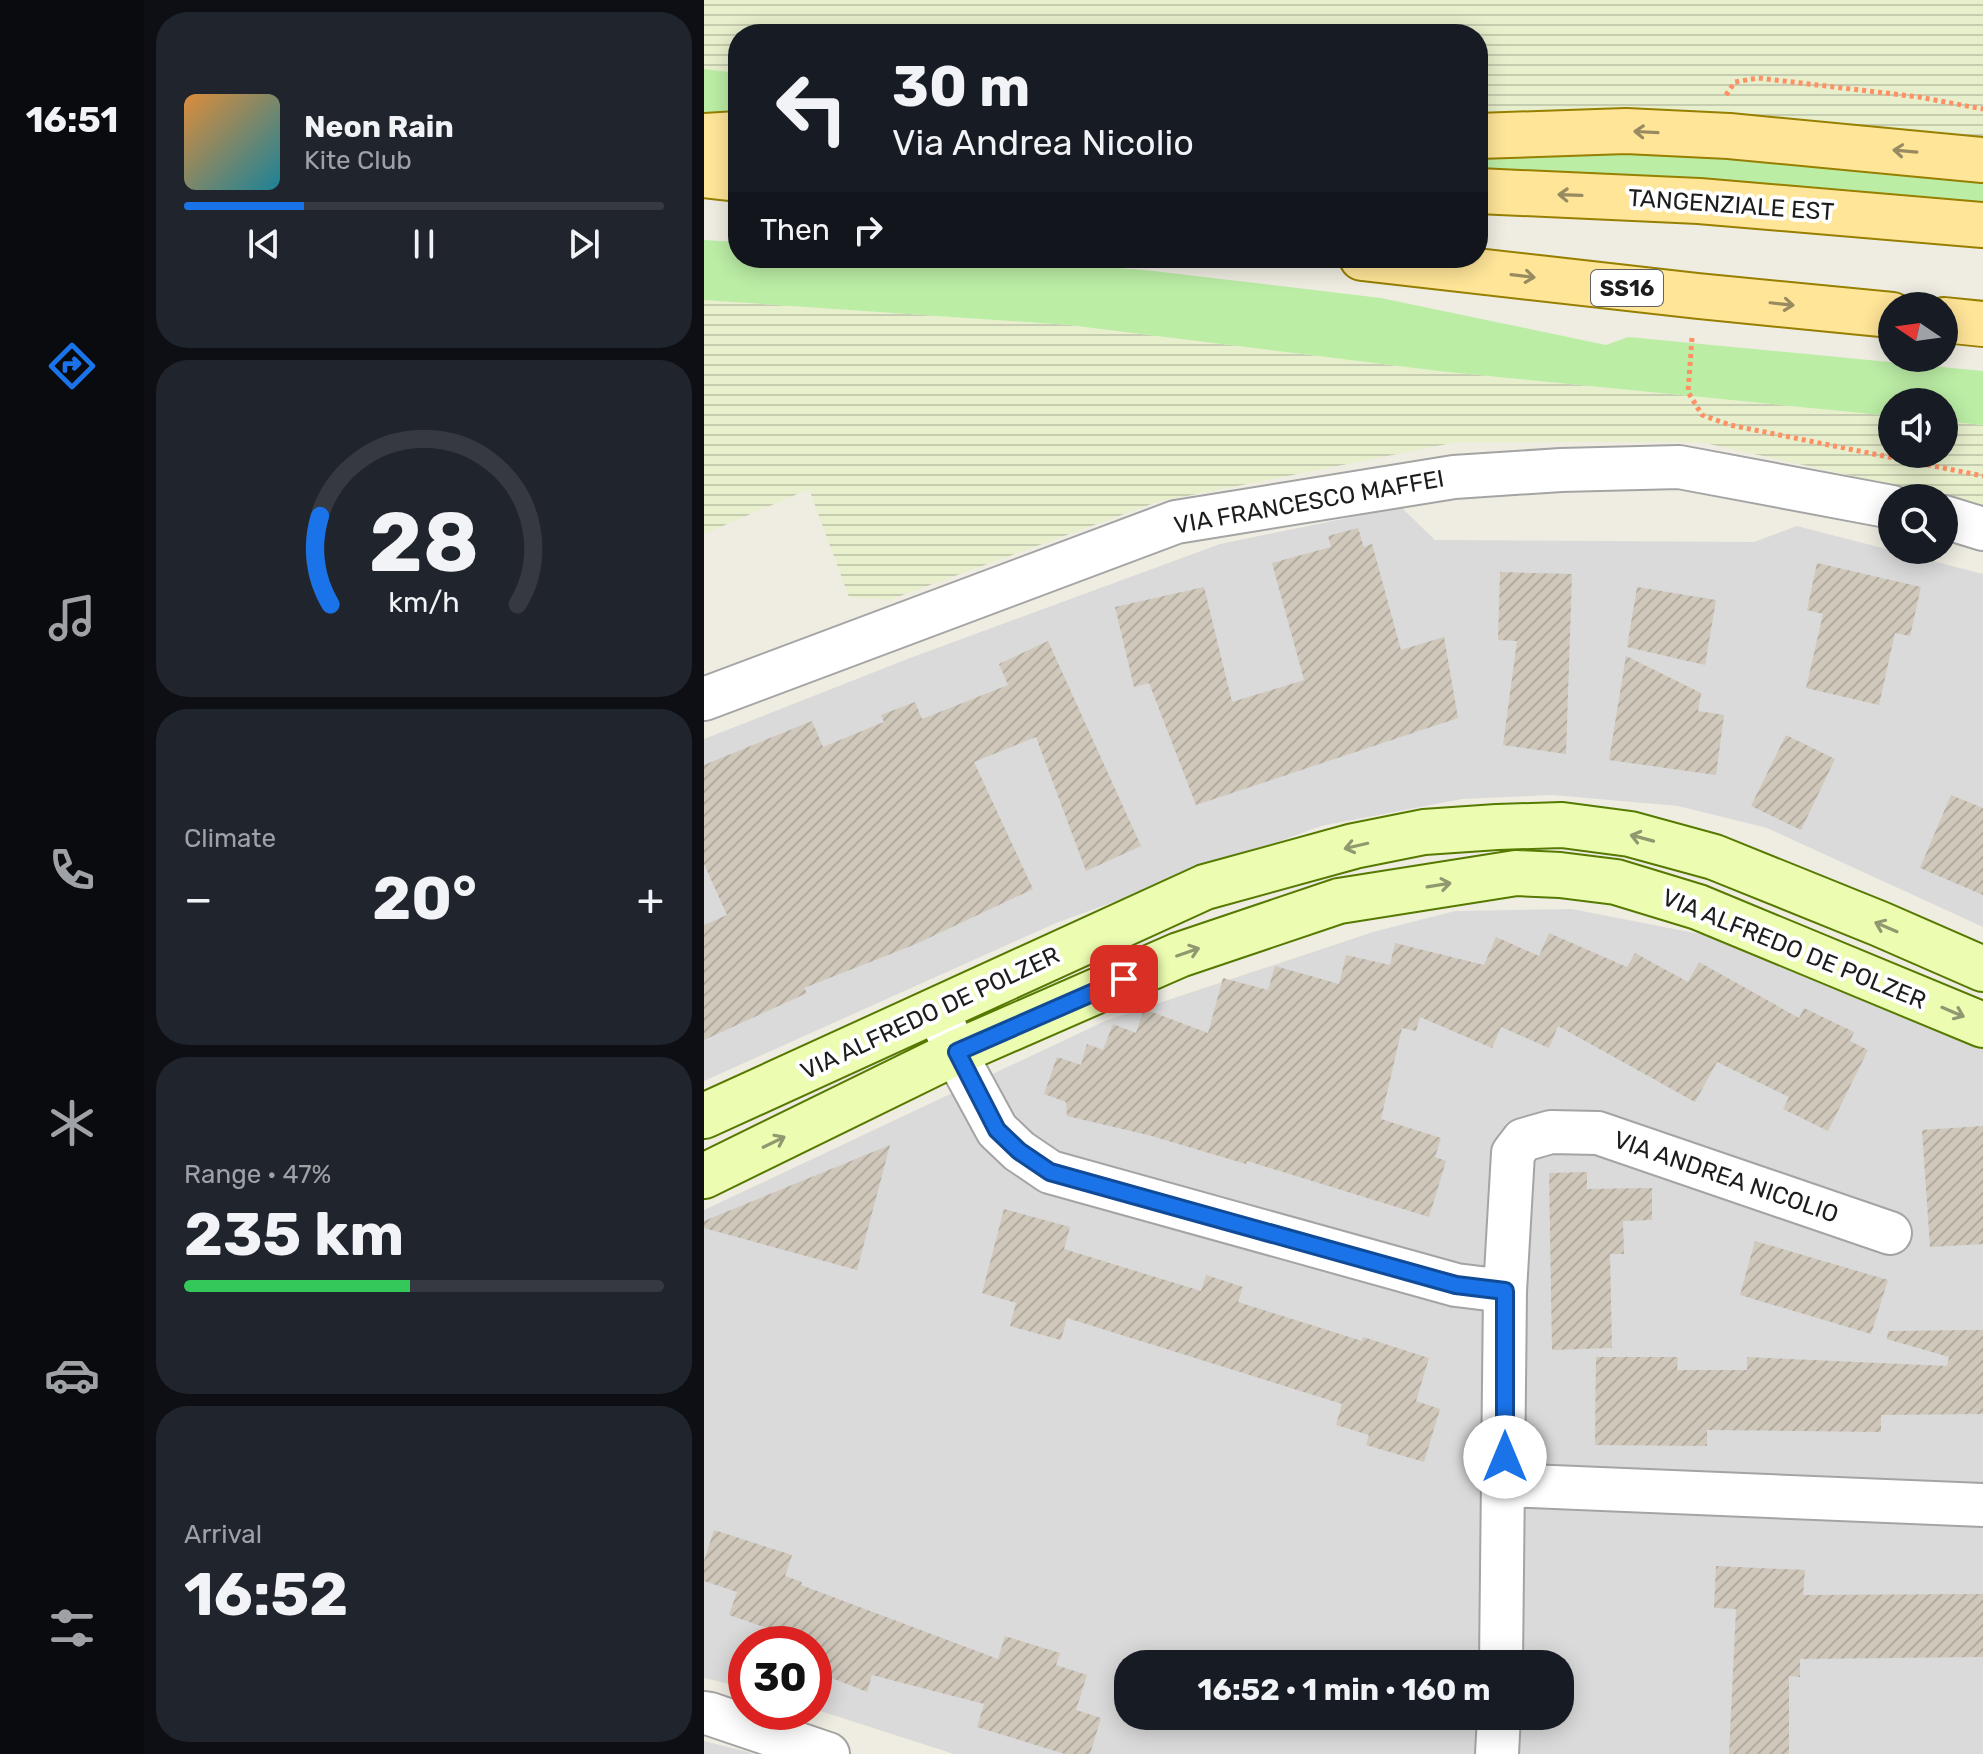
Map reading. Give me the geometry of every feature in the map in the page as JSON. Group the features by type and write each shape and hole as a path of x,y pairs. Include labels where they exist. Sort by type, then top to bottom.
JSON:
{"main road":[{"path":"1488,136 1640,131 1729,136 1983,160"},
{"path":"704,136 728,135"},
{"path":"704,159 728,160"},
{"path":"704,175 728,178"},
{"name":"TANGENZIALE EST","path":"1488,191 1699,201 1983,225"},
{"name":"SS16","path":"1450,268 1878,314"},
{"path":"1958,321 1983,324"}],"street":[{"name":"VIA FRANCESCO MAFFEI","path":"704,699 1176,522 1454,477 1679,467 1878,504"},
{"path":"1958,521 1983,529"},
{"name":"VIA ALFREDO DE POLZER","path":"704,1116 1205,887 1354,846 1424,832 1562,825 1630,834 1714,857 1983,969"},
{"name":"VIA ALFREDO DE POLZER","path":"704,1176 957,1052 1179,955 1339,901 1516,873 1616,882 1698,907 1983,1025"},
{"path":"937,1010 997,1130 1019,1151 1050,1172 1456,1285 1505,1291"},
{"name":"VIA ANDREA NICOLIO","path":"1501,1650 1505,1291 1513,1153 1523,1140 1551,1132 1598,1133 1890,1233"},
{"path":"1505,1485 1983,1505"},
{"path":"731,1730 828,1754"},
{"path":"1497,1754 1498,1730"}],"path":[{"path":"1721,107 1735,82 1758,78 1919,97 1983,109"},
{"path":"1692,338 1688,392 1702,415 1730,425 1983,476"}],"shaded area":[{"path":"1401,507 1435,540 1754,542 1797,526 1878,547 1878,564 1944,564 1983,574 1983,927 1767,828 1678,806 1552,795 1462,799 1321,826 1056,923 704,1081 704,739 910,658 1220,544"},
{"path":"1572,909 1710,936 1983,1047 1983,1754 954,1754 832,1715 832,1626 728,1626 728,1684 704,1678 704,1210 1105,1021 1373,932 1455,911"},
{"path":"704,1741 744,1751 753,1754 704,1754"}],"green space":[{"path":"704,0 1983,0 1983,167 1488,115 1488,24 728,24 728,72 704,69"},
{"path":"704,69 728,72 728,127 704,126"},
{"path":"1488,115 1983,167 1983,222 1488,174"},
{"path":"704,240 728,241 728,268 1145,270 1381,298 1606,345 1628,337 1878,361 1878,372 1958,372 1958,369 1983,371 1983,425 1958,422 1958,388 1878,388 1878,415 1439,371 1069,325 704,300"},
{"path":"704,300 1069,325 1439,371 1878,415 1878,468 1958,468 1958,422 1983,425 1983,505 1958,499 1958,484 1889,484 1700,442 1457,442 1157,502 889,600 849,597 809,489 704,534"}],"building":[{"path":"1358,528 1364,547 1372,544 1401,650 1444,637 1458,718 1196,805 1149,683 1134,687 1115,607 1204,587 1232,702 1304,680 1272,563 1331,547 1328,536"},
{"path":"1817,563 1921,587 1910,636 1895,633 1879,705 1806,688 1823,614 1807,610"},
{"path":"1500,572 1572,574 1566,754 1503,745 1517,641 1498,640"},
{"path":"1637,587 1716,600 1705,665 1627,647"},
{"path":"1048,641 1141,846 1086,871 1036,737 974,762 1033,889 916,944 804,988 807,993 704,1040 704,925 727,915 704,864 704,765 812,721 823,747 884,722 881,715 915,702 922,719 1008,685 999,664"},
{"path":"1626,656 1701,693 1698,711 1724,715 1716,775 1609,760"},
{"path":"1786,735 1835,759 1801,830 1751,806"},
{"path":"1951,795 1983,808 1983,895 1920,868"},
{"path":"1549,933 1627,967 1635,953 1688,982 1699,962 1799,1018 1804,1008 1854,1032 1850,1041 1868,1050 1828,1131 1783,1109 1789,1097 1717,1062 1695,1102 1558,1026 1549,1048 1501,1027 1492,1048 1420,1017 1416,1031 1402,1028 1381,1119 1441,1138 1435,1157 1446,1161 1429,1217 1247,1161 1246,1164 1148,1135 1067,1116 1066,1102 1044,1094 1057,1057 1081,1065 1087,1044 1103,1050 1113,1024 1136,1033 1144,1009 1208,1033 1223,978 1268,990 1275,966 1339,984 1346,955 1390,965 1395,943 1484,965 1496,937 1539,956"},
{"path":"1983,1126 1983,1244 1930,1247 1922,1130"},
{"path":"890,1145 857,1270 704,1228 704,1221"},
{"path":"1587,1172 1587,1189 1652,1188 1652,1220 1623,1221 1624,1254 1610,1254 1612,1348 1552,1350 1549,1173"},
{"path":"1004,1209 1070,1227 1064,1249 1201,1291 1206,1275 1243,1287 1238,1302 1362,1341 1363,1337 1429,1358 1416,1401 1440,1409 1424,1462 1366,1445 1369,1435 1336,1425 1342,1404 1067,1318 1061,1340 1010,1326 1016,1303 982,1293"},
{"path":"1755,1241 1888,1280 1871,1334 1740,1295"},
{"path":"1983,1330 1983,1414 1881,1415 1881,1432 1707,1430 1707,1446 1595,1445 1596,1357 1678,1357 1677,1370 1747,1370 1747,1357 1947,1366 1949,1357 1887,1339 1888,1331"},
{"path":"714,1530 792,1555 785,1576 802,1582 801,1585 998,1659 1005,1636 1060,1653 1056,1665 1087,1675 1076,1710 1101,1718 1090,1754 1065,1754 977,1727 984,1704 872,1675 867,1692 832,1678 832,1626 761,1626 729,1615 737,1592 704,1581 704,1561"},
{"path":"1716,1566 1805,1570 1803,1595 1983,1594 1983,1657 1800,1659 1800,1677 1789,1676 1789,1754 1729,1754 1736,1609 1714,1608"}],"route":[{"path":"1124,979 957,1052 997,1130 1019,1151 1050,1172 1456,1285 1505,1291 1505,1457"}]}
